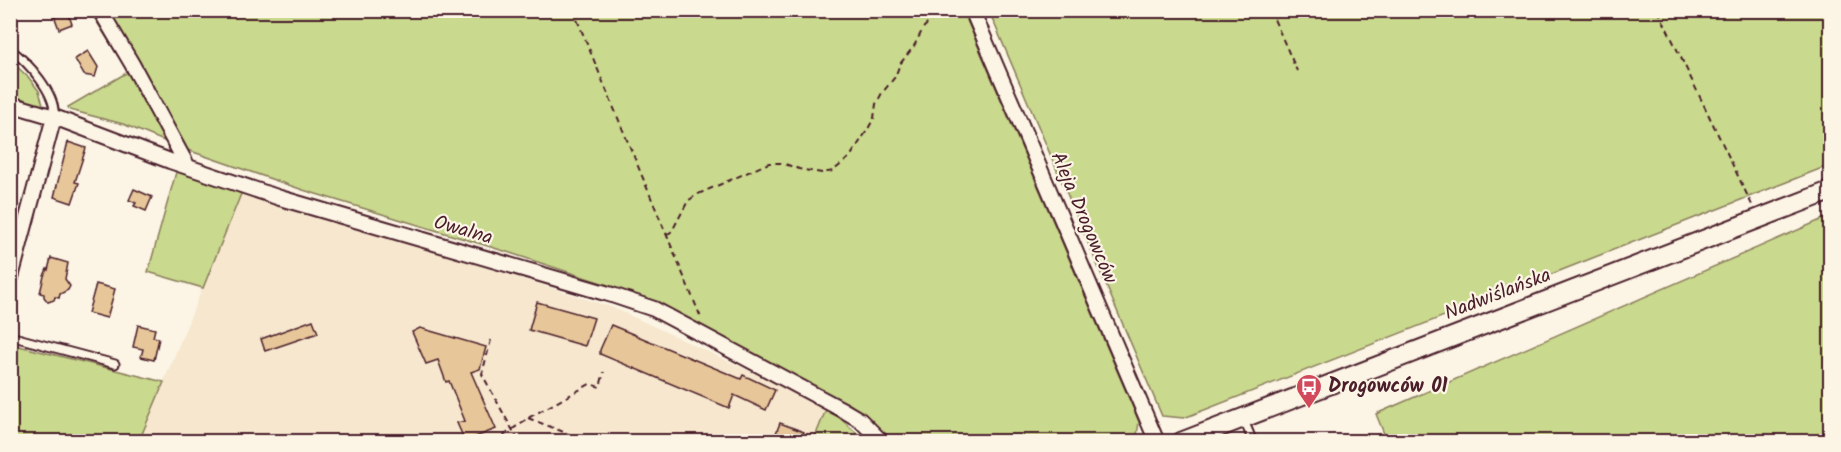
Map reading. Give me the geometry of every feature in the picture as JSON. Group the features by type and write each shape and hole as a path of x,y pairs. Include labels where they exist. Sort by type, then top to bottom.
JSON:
{"main road":[{"name":"Nadwiślańska","path":"1181,441 1830,191"}],"street":[{"path":"100,10 188,167"},
{"name":"Aleja Drogowców","path":"972,10 1157,441"},
{"name":"Owalna","path":"10,104 54,117 188,167 280,198 654,309 843,410 860,420 882,441"},
{"path":"10,281 54,117"}],"lane":[{"path":"10,49 44,83 55,110 54,117"},
{"path":"10,336 115,364"},
{"path":"1243,418 1253,441"}],"path":[{"path":"573,10 710,339"},
{"path":"666,235 672,231 688,201 696,195 757,167 769,163 782,163 822,173 833,171 842,165 850,157 868,129 882,93 895,77 900,64 914,46 924,27 943,10"},
{"path":"1270,10 1297,70"},
{"path":"1658,10 1758,219"},
{"path":"491,340 482,374 519,441"},
{"path":"495,441 528,418 590,384 600,387 604,372"},
{"path":"528,418 589,441"}],"shaded area":[{"path":"243,189 614,308 827,407 813,441 139,442"}],"green space":[{"path":"90,11 963,11 1139,422 1137,435 1120,442 892,441 851,405 669,311 605,284 303,190 176,146 123,124 70,110 68,107 128,72"},
{"path":"989,11 1830,11 1830,165 1184,418 1162,416"},
{"path":"10,60 39,91 45,111 11,101"},
{"path":"178,165 243,189 203,288 148,272"},
{"path":"1830,216 1830,441 1387,441 1376,414"},
{"path":"11,344 164,382 139,441 11,441"},
{"path":"827,407 866,441 813,442"}],"building":[{"path":"52,10 67,10 72,24 59,29"},
{"path":"88,51 98,67 95,77 84,75 75,59"},
{"path":"68,142 86,148 75,182 79,183 72,203 54,197"},
{"path":"134,189 152,197 146,211 134,206 136,203 129,200"},
{"path":"51,258 68,263 65,279 70,286 68,290 60,294 59,298 55,297 54,300 48,302 44,294 40,293"},
{"path":"96,284 115,289 107,318 88,313"},
{"path":"537,302 594,318 585,346 529,330"},
{"path":"313,320 318,333 265,351 261,339"},
{"path":"138,325 155,329 153,337 159,338 154,360 141,357 143,349 133,347"},
{"path":"611,325 741,379 743,375 775,390 766,410 734,395 729,408 600,354"},
{"path":"420,328 486,347 480,369 471,372 496,429 465,441 457,423 465,421 449,381 446,382 438,360 426,364 412,332"},
{"path":"780,423 804,432 800,441 773,441"}],"place":[{"name":"Drogowców 01","path":"1309,410"}]}
